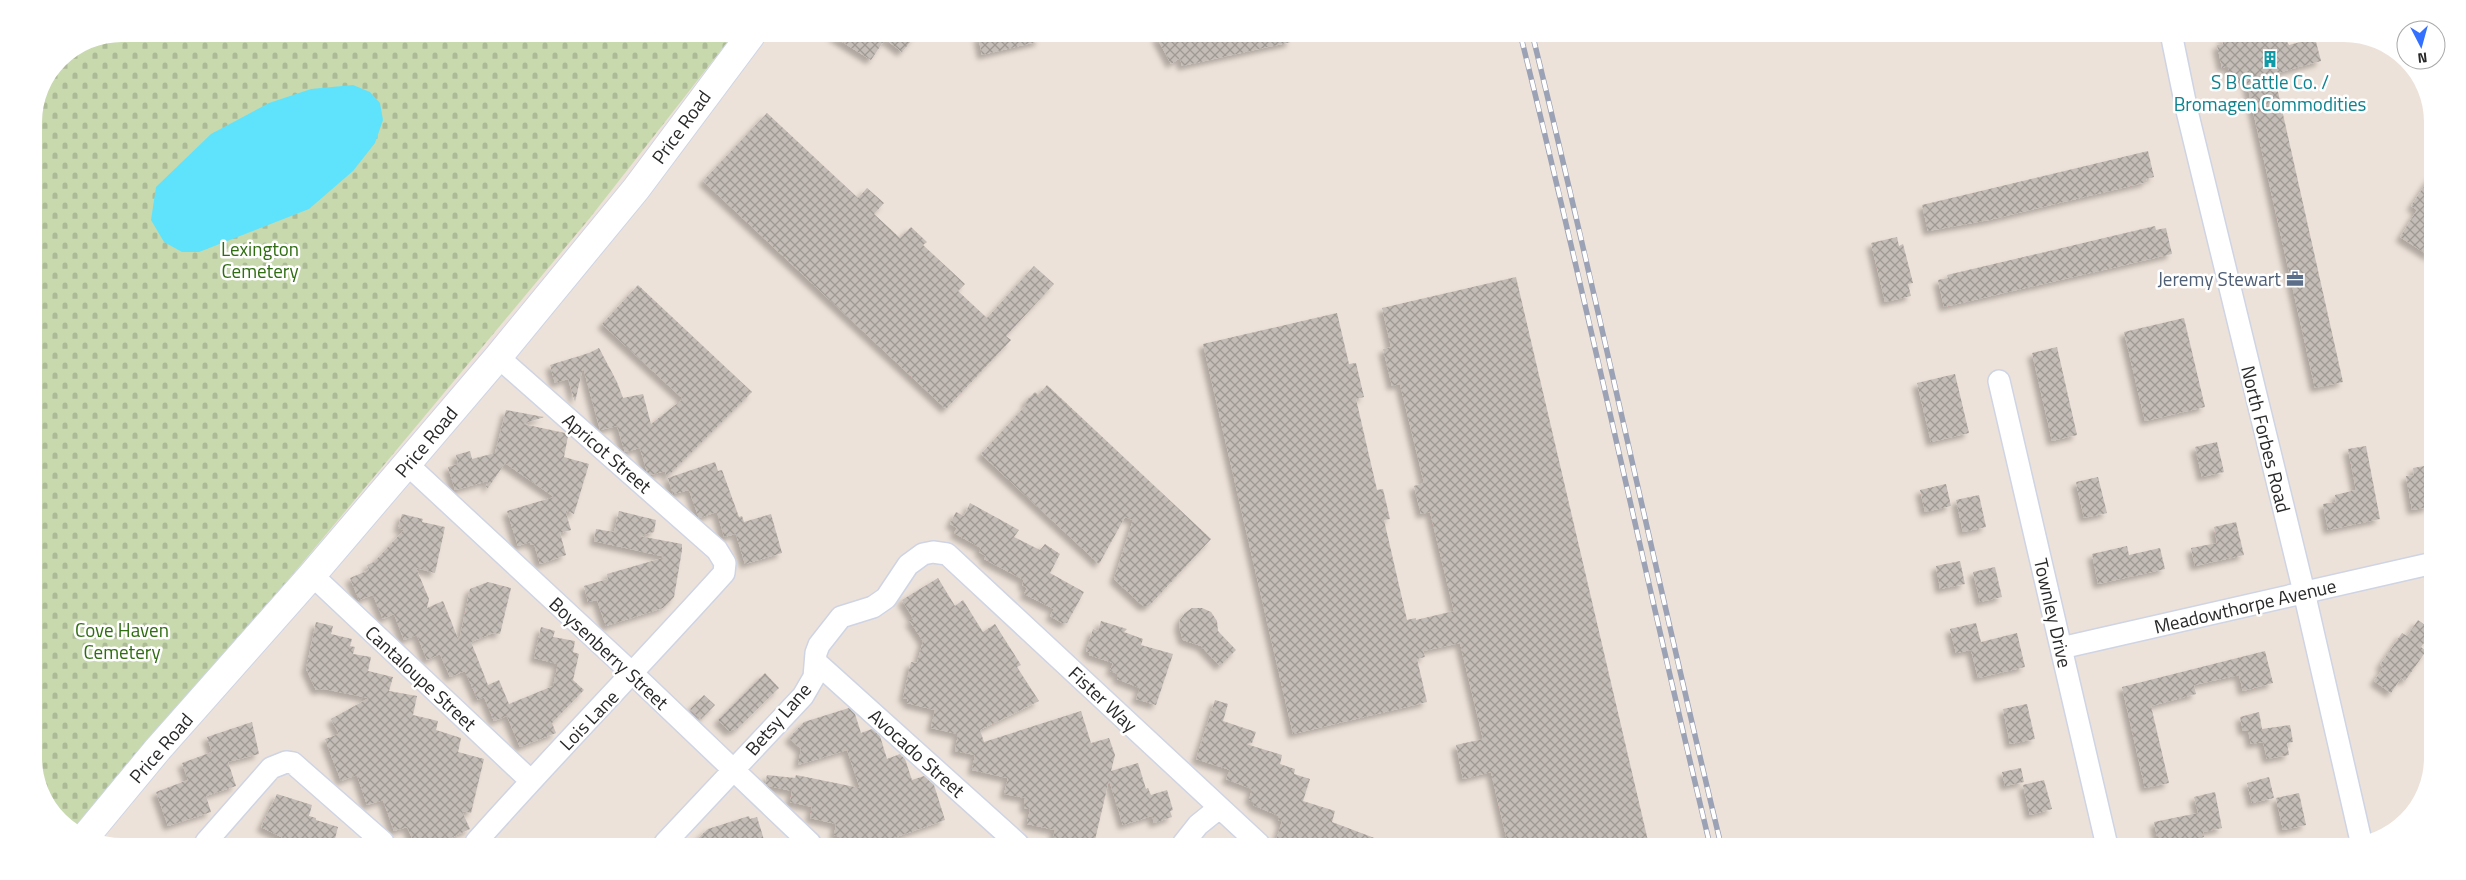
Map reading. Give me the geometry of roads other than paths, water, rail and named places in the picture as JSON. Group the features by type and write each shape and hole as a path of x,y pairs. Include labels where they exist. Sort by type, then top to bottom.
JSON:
{"street":[{"name":"Price Road","path":"91,831 158,749 312,575 498,357 636,190 746,42"},
{"name":"North Forbes Road","path":"2173,42 2241,340 2304,592 2360,836"},
{"name":"Apricot Street","path":"498,357 716,550"},
{"name":"Townley Drive","path":"1999,381 2105,838"},
{"name":"Boysenberry Street","path":"407,464 633,674 805,838"},
{"name":"Lois Lane","path":"480,838 633,674 724,573 725,563 716,550"},
{"name":"Betsy Lane","path":"670,838 803,696 814,677 816,653 821,640 841,616 873,607 886,598 908,565 923,554 933,552 947,554"},
{"name":"Fister Way","path":"947,554 1252,838"},
{"name":"Meadowthorpe Avenue","path":"2061,648 2424,565"},
{"name":"Cantaloupe Street","path":"312,575 531,781"},
{"name":"Avocado Street","path":"816,662 1011,838"},
{"path":"209,838 270,768 286,762 293,763 378,838"},
{"path":"1188,838 1198,825 1219,808"}],"water":[{"path":"353,85 370,92 380,103 383,120 375,143 353,171 309,209 199,252 182,252 164,242 151,220 156,187 211,134 269,103 311,89"}],"railway":[{"path":"1522,42 1570,238 1708,838"},
{"path":"1534,42 1719,838"}],"place":[{"name":"S B Cattle Co. / Bromagen Commodities","path":"2270,59"},
{"name":"Jeremy Stewart","path":"2295,279"}],"park label":[{"name":"Lexington Cemetery","path":"260,260"},
{"name":"Cove Haven Cemetery","path":"122,641"}]}
